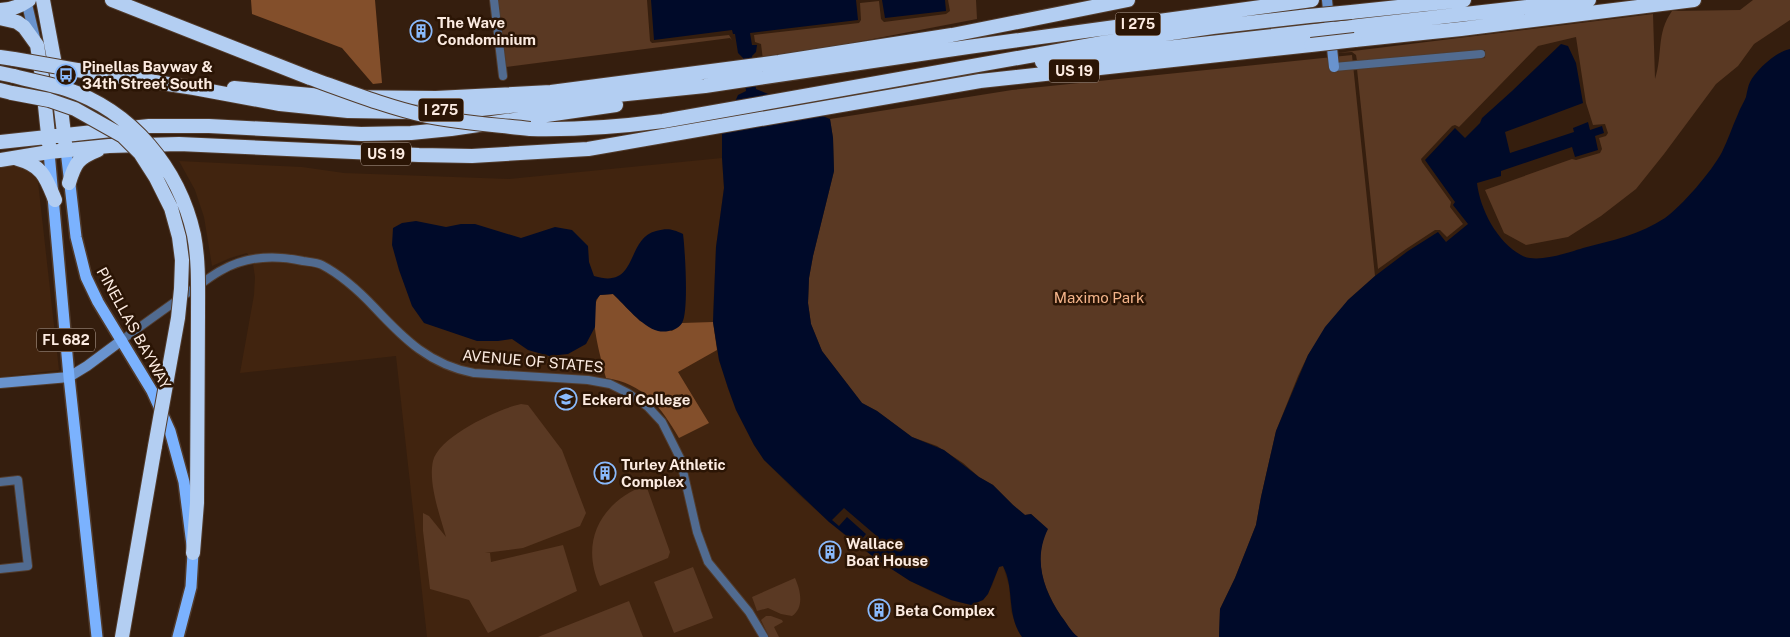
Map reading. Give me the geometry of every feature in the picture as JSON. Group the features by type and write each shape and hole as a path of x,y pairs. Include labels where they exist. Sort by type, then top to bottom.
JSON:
{"highway":[{"name":"PINELLAS BAYWAY","path":"43,0 51,40 66,150"},
{"name":"I 275","path":"112,0 376,102 427,116 466,123 564,130 704,122 834,91 1111,42 1213,27 1464,0"},
{"path":"780,69 1128,0"},
{"name":"I 275","path":"0,57 194,88 280,104 348,111 410,112 481,109 689,88 704,79 968,47 1312,0"},
{"path":"1002,61 1026,64 1589,0"},
{"name":"US 19","path":"0,160 50,152 109,146 179,144 419,155 490,155 588,149 704,122 837,106 980,81 1461,29 1694,0"},
{"path":"0,10 8,10 27,1"},
{"path":"0,18 17,22 24,27 36,45 42,77 48,136"},
{"path":"0,73 67,90 92,100 125,120 141,134 162,159 174,180 186,208 194,235 197,260 197,503 193,552"},
{"path":"194,88 237,88 333,97 436,98 551,92 704,79"},
{"name":"US 19","path":"0,142 149,126 210,126 361,134 411,133 451,129 662,98 689,88"},
{"path":"6,92 49,100 75,109 123,136 140,153 156,178 171,208 179,237 182,260 178,318 122,637"},
{"name":"FL 682","path":"48,136 50,152"},
{"path":"69,183 74,167 83,157 109,146"},
{"path":"14,159 32,163 38,168 46,178 55,200"}],"main road":[{"name":"PINELLAS BAYWAY","path":"66,150 76,237 84,271 98,302 152,391 170,431 184,482 193,552 191,587 178,637"},
{"name":"FL 682","path":"50,152 69,377 97,637"}],"street":[{"path":"494,0 503,76"},
{"path":"1327,0 1334,67 1481,54"},
{"path":"27,1 36,45"},
{"name":"AVENUE OF STATES","path":"69,377 222,270 254,259 284,257 320,264 347,282 419,350 456,370 474,373 588,380 610,384 628,393 648,407 662,422 680,458 702,548 708,562 752,616 764,637"},
{"path":"0,383 69,377"},
{"path":"0,482 18,480 28,566 0,569"}],"shaded area":[{"path":"251,0 375,0 382,83 373,84 342,48 252,14"},
{"name":"Eckerd College","path":"722,158 724,188 716,247 714,333 719,360 728,388 736,410 754,445 764,460 798,494 849,539 910,581 930,591 951,600 971,605 983,600 992,586 999,566 1003,566 1009,586 1011,611 1022,637 427,637 396,356 240,373 254,295 255,277 253,264 247,253 212,266 204,217 195,190 179,161 302,167 344,173 509,179"},
{"path":"15,163 37,173 59,370 0,377 0,164"},
{"path":"613,294 640,321 672,331 682,323 713,322 717,350 678,372 709,423 679,438 665,416 650,398 630,385 606,378 598,347 594,312 600,295"}],"green space":[{"path":"498,0 647,0 650,41 652,43 729,35 732,40 730,38 506,67"},
{"path":"948,0 976,0 977,19 763,60 761,44 755,42 754,35 859,23 861,20 860,3 879,1 881,19 884,22 946,14 950,11"},
{"path":"1753,0 1790,0 1790,20 1754,44 1738,66 1716,84 1636,189 1601,216 1568,237 1526,245 1504,233 1485,190 1572,159 1576,160 1600,153 1602,149 1599,138 1606,136 1608,133 1605,124 1593,125 1586,103 1576,37 1538,46 1459,127 1452,126 1421,159 1451,202 1450,207 1463,224 1447,237 1440,230 1435,230 1378,269 1357,69 1485,58 1485,50 1357,61 1356,55 1352,52 1337,53 1653,14 1655,79 1664,28 1672,11 1740,10"},
{"name":"Maximo Park","path":"1352,55 1375,276 1348,300 1308,355 1298,376 1276,431 1256,525 1235,578 1220,609 1219,637 1078,637 1061,616 1045,585 1042,574 1041,552 1047,529 1031,514 1025,515 993,485 979,477 963,463 937,446 912,437 877,411 862,403 822,351 811,324 808,303 809,278 813,256 834,171 833,138 830,119 1012,90"},
{"path":"521,404 528,405 562,450 586,513 580,526 523,548 485,553 490,553 491,562 563,545 577,591 488,633 469,600 430,589 423,531 423,513 429,516 446,537 435,499 432,479 433,461 438,452 457,433 498,412"},
{"path":"646,485 670,552 668,558 600,586 594,569 592,553 594,538 599,525 617,501"},
{"path":"693,567 713,618 674,633 654,582"},
{"path":"795,578 800,592 800,603 799,608 792,616 781,614 768,608 757,611 752,597"},
{"path":"629,601 643,637 538,637"},
{"path":"766,616 782,620 783,622 774,627 779,637 769,637 761,620"}],"water":[{"path":"651,0 856,0 858,20 750,33 752,45 757,45 756,52 752,56 756,89 830,119 833,138 834,171 809,278 808,303 811,324 822,351 862,403 877,411 912,437 944,450 979,477 993,485 1025,515 1031,514 1048,529 1041,551 1042,574 1045,585 1061,616 1078,637 1022,637 1014,619 1009,584 1003,566 999,567 988,594 983,600 971,605 951,600 910,581 876,559 829,522 764,460 736,410 719,360 713,322 716,247 724,188 722,132 738,95 746,91 743,58 738,53 735,34 733,34 732,30 654,40"},
{"path":"882,0 945,0 946,11 885,18"},
{"path":"1561,44 1568,46 1576,63 1583,103 1505,132 1510,153 1574,132 1573,128 1588,122 1590,130 1602,126 1604,133 1595,136 1598,150 1575,157 1572,147 1501,171 1501,176 1477,183 1486,214 1497,233 1512,249 1527,257 1552,257 1615,240 1636,233 1665,218 1688,197 1717,160 1746,97 1753,77 1773,57 1790,49 1790,637 1219,637 1220,609 1235,578 1256,525 1276,431 1308,355 1325,327 1348,300 1375,276 1408,251 1438,232 1446,242 1468,224 1453,205 1455,202 1425,160 1455,128 1465,138 1480,123 1482,118"},
{"path":"416,221 446,227 475,224 521,238 555,227 572,230 588,246 589,262 594,276 608,278 618,276 625,270 646,236 660,230 676,231 683,234 685,252 686,294 682,323 678,327 665,332 652,329 613,294 600,295 596,300 595,327 586,344 568,354 549,356 528,350 512,339 477,341 424,323 412,306 392,245 393,228 402,223"}],"pier":[{"path":"844,508 879,538 875,543 868,536 864,540 862,539 866,534 847,517 839,526 832,520"}],"place":[{"name":"The Wave Condominium","path":"421,31"},
{"name":"Pinellas Bayway & 34th Street South","path":"66,75"},
{"name":"Eckerd College","path":"566,399"},
{"name":"Turley Athletic Complex","path":"605,473"},
{"name":"Wallace Boat House","path":"830,552"},
{"name":"Beta Complex","path":"879,610"}]}
